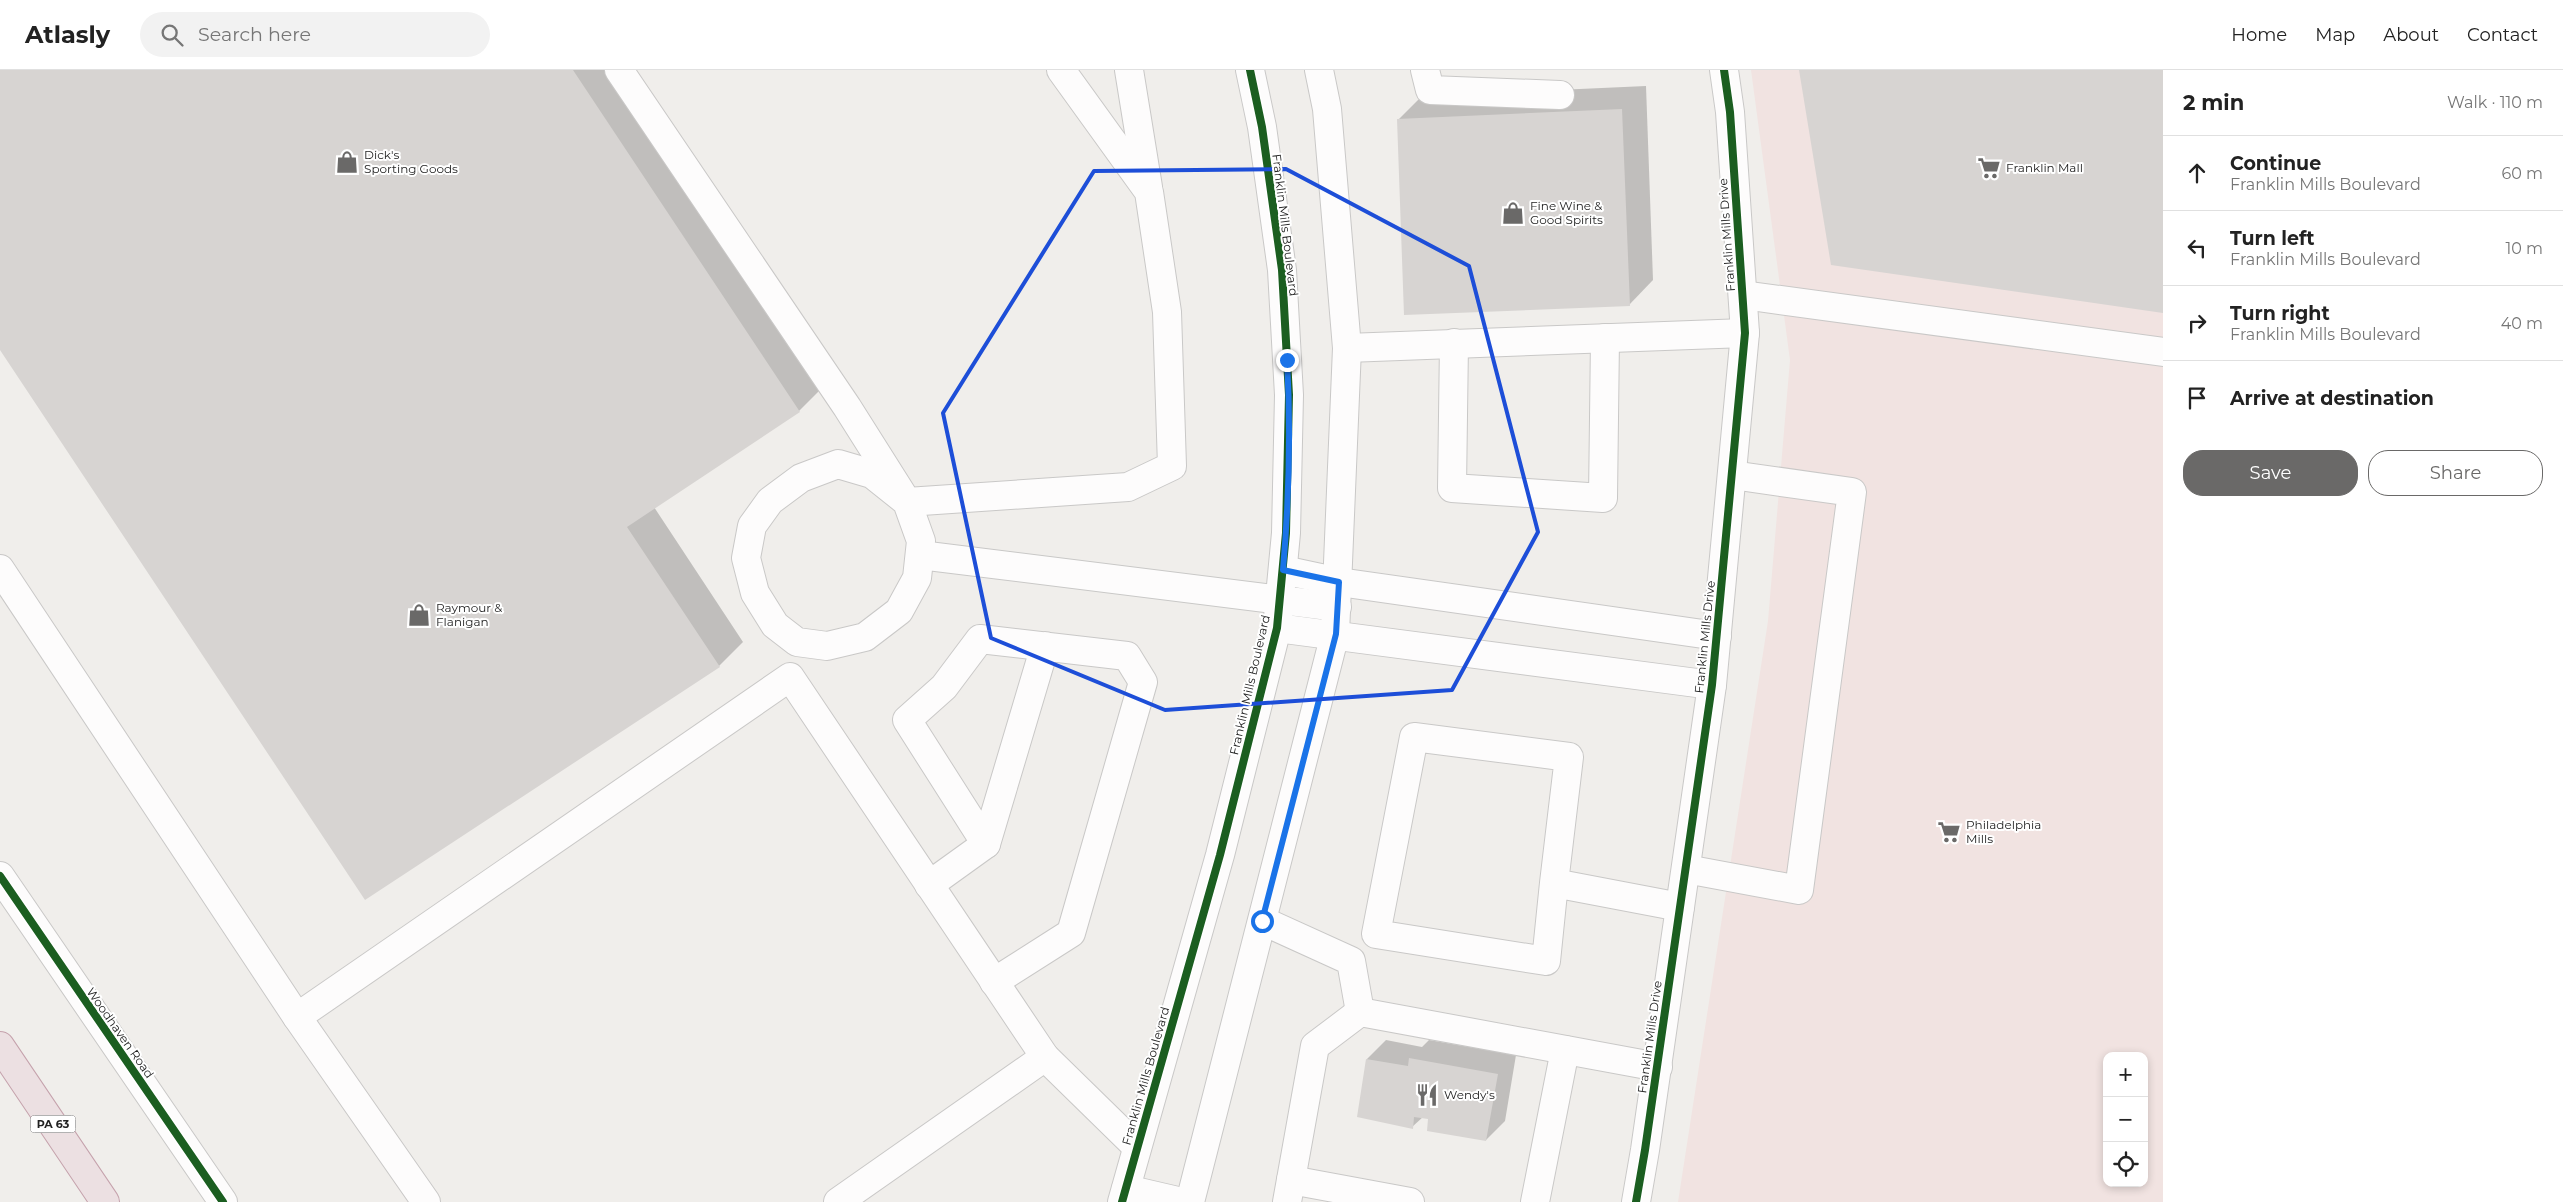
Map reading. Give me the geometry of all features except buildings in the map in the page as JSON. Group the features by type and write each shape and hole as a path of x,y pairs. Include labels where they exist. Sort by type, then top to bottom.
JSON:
{"highway":[{"name":"PA 63","path":"0,1046 105,1202"}],"street":[{"path":"619,70 848,407 906,502 921,541 917,578 899,611 865,637 827,646 797,642 776,625 755,593 746,558 752,526 770,501 802,478 838,464 872,474 906,502 1128,487 1172,466 1167,312 1129,70"},
{"path":"1061,70 1149,192"},
{"name":"Franklin Mills Boulevard","path":"1124,1195 1220,855 1277,628 1286,533 1288,395 1282,270 1262,127 1250,70"},
{"path":"1190,1202 1336,634 1347,348 1327,109 1319,70"},
{"path":"1426,70 1430,90 1560,95"},
{"name":"Franklin Mills Drive","path":"1636,1202 1658,1067 1712,685 1745,333 1730,112 1724,70"},
{"path":"1743,295 2163,352"},
{"path":"1347,348 1745,333"},
{"path":"1454,343 1452,488 1603,498 1606,338"},
{"path":"1686,869 1799,890 1852,492 1732,475"},
{"path":"920,555 1280,600 1338,594 1717,636"},
{"path":"0,569 297,1017 426,1202"},
{"path":"1283,570 1338,594"},
{"name":"Franklin Mills Boulevard","path":"1277,628 1336,634 1712,685"},
{"path":"986,844 907,720 944,687 980,639 1127,656 1143,682 1071,933 994,982"},
{"path":"297,1017 790,677 797,642"},
{"path":"929,885 986,844 1045,646"},
{"path":"790,677 1044,1057 1137,1148"},
{"path":"1351,960 1376,934 1414,737 1569,757 1546,961 1376,934"},
{"name":"Woodhaven Road","path":"0,876 223,1202"},
{"path":"1554,883 1680,907"},
{"path":"1262,921 1351,960"},
{"path":"1351,960 1360,1012"},
{"path":"1410,1202 1289,1191 1314,1046 1360,1012 1658,1067"},
{"path":"1535,1202 1565,1050"},
{"path":"838,1202 1044,1057"},
{"path":"1124,1195 1182,1202"}],"highlighted area":[{"path":"1286,169 1469,266 1538,532 1452,690 1165,710 991,638 943,413 1094,171"}],"shaded area":[{"name":"Philadelphia Mills","path":"1751,70 2163,70 2163,1202 1678,1202 1768,621 1790,360"}],"cycle path":[{"path":"1122,1202 1220,855 1277,628 1286,533 1289,395 1282,270 1262,127 1250,70"},
{"path":"1636,1202 1712,685 1745,333 1730,112 1724,70"},
{"path":"0,876 223,1202"}],"place":[{"name":"Dick's Sporting Goods","path":"347,162"},
{"name":"Franklin Mall","path":"1989,168"},
{"name":"Fine Wine & Good Spirits","path":"1513,213"},
{"name":"Raymour & Flanigan","path":"419,615"},
{"name":"Philadelphia Mills","path":"1949,832"},
{"name":"Wendy's","path":"1427,1095"}],"route":[{"path":"1262,921 1336,634 1339,582 1283,570 1286,533 1287,360"}]}
